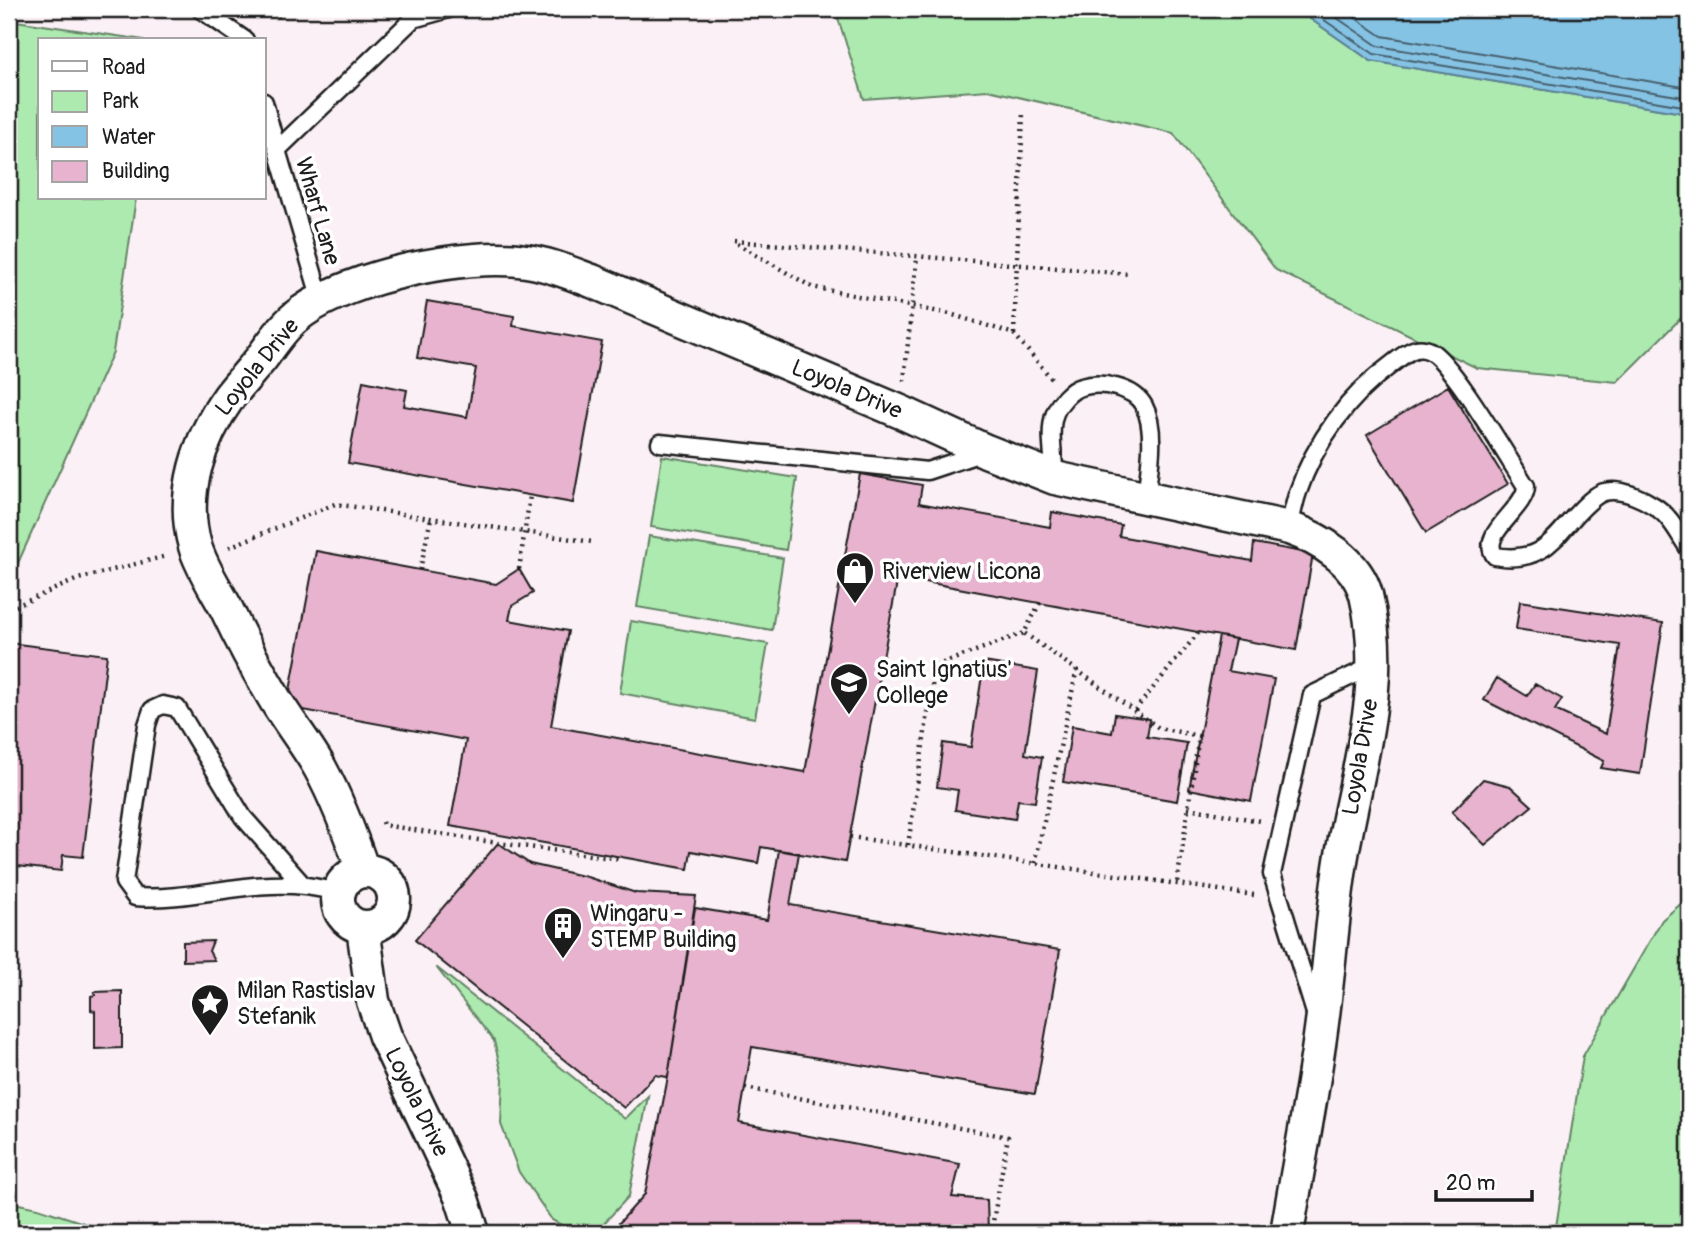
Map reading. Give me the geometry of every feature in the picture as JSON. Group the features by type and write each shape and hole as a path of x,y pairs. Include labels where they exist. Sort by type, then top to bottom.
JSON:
{"street":[{"name":"Loyola Drive","path":"363,871 351,836 320,768 251,657 196,548 190,521 193,478 202,444 214,418 280,332 299,314 321,300 364,283 429,266 498,259 548,265 592,281 901,412 986,451 1055,478 1289,528 1310,536 1353,568 1365,594 1373,636 1369,729 1341,862 1321,1032 1287,1233"},
{"path":"374,872 384,877 391,886 393,908 388,918 379,925 363,927 348,922 341,914 337,904 338,892 343,882 352,874 374,872"},
{"name":"Loyola Drive","path":"363,927 373,1001 386,1037 462,1199 473,1233"}],"lane":[{"path":"200,9 242,38"},
{"name":"Wharf Lane","path":"321,300 277,150 413,14 449,9"},
{"path":"266,109 277,150"},
{"path":"1289,528 1298,492 1315,455 1340,412 1373,378 1411,350 1423,348 1434,354 1459,383 1526,486 1525,495 1490,544 1495,556 1515,557 1540,551 1552,543 1594,498 1604,492 1617,491 1632,495 1666,515 1689,549"},
{"path":"1055,478 1053,422 1056,411 1066,396 1079,387 1110,386 1136,394 1146,408 1152,450 1146,497"},
{"path":"660,443 927,471 986,451"},
{"path":"1321,1032 1272,874 1312,695 1372,666"},
{"path":"303,885 243,817 177,708 163,705 152,710 147,725 124,882 135,897 158,899 261,886 303,885 338,892"}],"path":[{"path":"1014,334 1023,113"},
{"path":"1066,396 1014,334 950,314 812,287 734,242 1130,274"},
{"path":"901,412 917,256"},
{"path":"519,569 530,496"},
{"path":"9,609 78,579 196,548 220,550 335,503 592,542"},
{"path":"420,570 430,518"},
{"path":"908,845 935,666 1024,633 1040,603"},
{"path":"1135,710 1199,632"},
{"path":"1024,633 1159,728 1199,736 1177,883"},
{"path":"1035,863 1077,669"},
{"path":"1188,808 1271,822"},
{"path":"380,818 383,825 619,859"},
{"path":"850,837 1279,898"},
{"path":"745,1088 1009,1137 991,1233"}],"green space":[{"path":"835,9 1296,9 1371,61 1689,114 1689,310 1617,382 1477,368 1276,270 1173,133 988,90 864,99"},
{"path":"9,20 130,38 38,38 38,200 136,200 113,352 9,583"},
{"path":"662,456 797,478 786,550 651,527"},
{"path":"649,536 783,558 772,630 637,607"},
{"path":"631,621 768,644 755,718 620,693"},
{"path":"1689,897 1689,1233 1555,1233 1583,1056 1662,920"},
{"path":"436,967 625,1119 648,1096 629,1196 595,1233 576,1233 552,1220 519,1172 501,1124 503,1079 494,1041"},
{"path":"9,1202 38,1208 114,1233 9,1233"}],"water":[{"path":"1296,9 1689,9 1689,114 1371,61"}],"building":[{"path":"262,9 282,9 279,17"},
{"path":"427,301 514,316 513,326 602,342 573,503 348,463 363,381 407,390 404,406 467,417 476,368 417,358"},
{"path":"1448,386 1508,484 1426,533 1367,435"},
{"path":"860,474 922,485 919,503 1050,527 1052,512 1121,525 1119,536 1252,561 1254,543 1313,554 1296,650 898,577 845,862 761,847 758,863 691,851 688,869 450,826 466,740 287,707 316,551 496,584 519,569 533,593 512,606 509,620 568,631 551,726 805,772"},
{"path":"1520,601 1663,623 1640,774 1601,768 1604,761 1484,700 1497,678 1527,696 1535,684 1562,699 1555,710 1606,734 1620,645 1516,629"},
{"path":"1219,636 1235,639 1228,671 1274,679 1251,801 1189,789"},
{"path":"9,643 107,655 83,857 63,855 61,871 9,865"},
{"path":"984,662 1038,671 1025,754 1042,757 1035,802 1018,800 1015,819 955,810 958,790 937,787 943,743 971,747"},
{"path":"1115,714 1150,719 1147,737 1187,743 1177,801 1063,782 1072,726 1112,733"},
{"path":"1483,779 1510,786 1532,806 1485,845 1452,812"},
{"name":"Wingaru - STEMP Building","path":"498,843 530,864 587,877 636,893 696,896 668,1077 655,1075 624,1108 415,940"},
{"path":"779,850 799,853 790,905 1060,950 1035,1094 752,1047 739,1123 960,1164 952,1197 987,1200 988,1233 610,1233 645,1194 668,1077 695,908 767,920"},
{"path":"213,941 209,951 214,960 183,961 183,942"},
{"path":"122,991 122,1048 95,1049 95,1011 91,1010 91,996 95,995 94,992"}],"place":[{"name":"Riverview Licona","path":"855,605"},
{"name":"Saint Ignatius' College","path":"849,716"},
{"name":"Wingaru - STEMP Building","path":"563,960"},
{"name":"Milan Rastislav Stefanik","path":"210,1037"}]}
